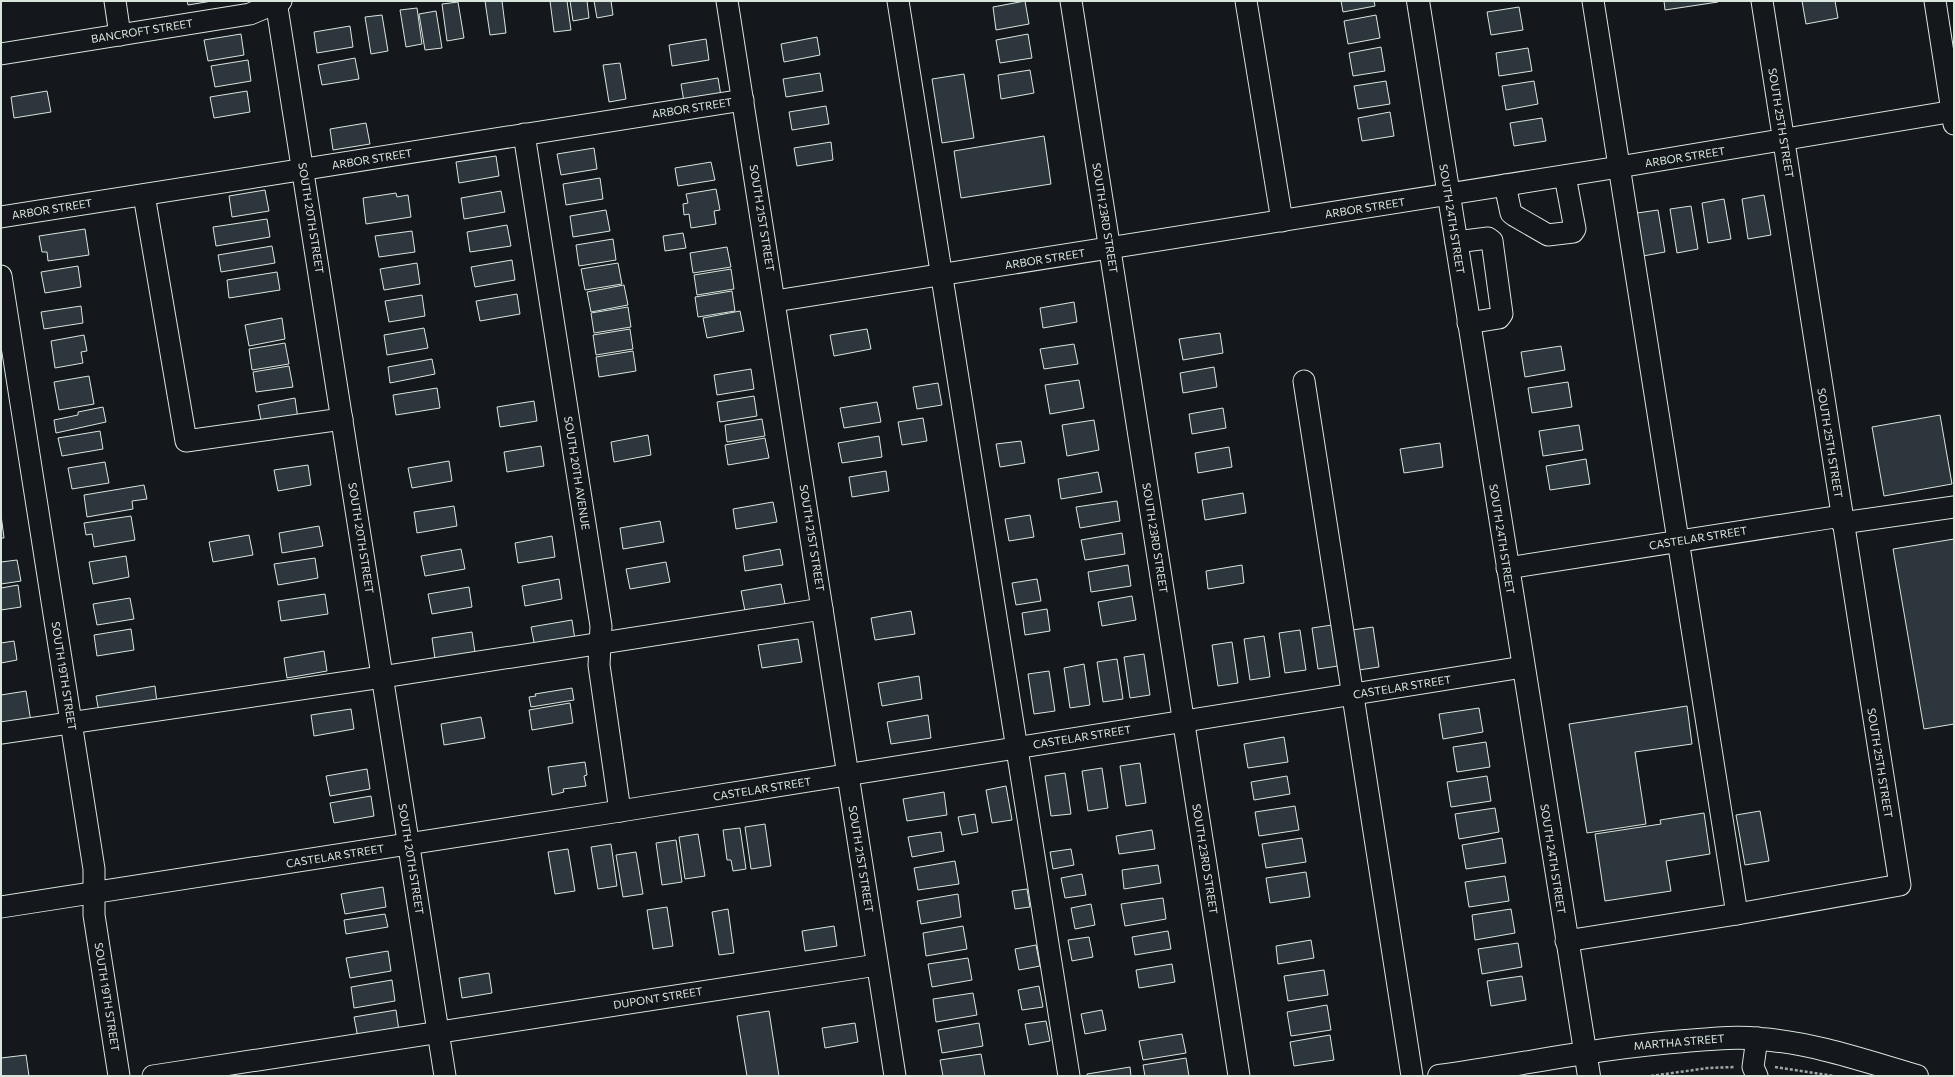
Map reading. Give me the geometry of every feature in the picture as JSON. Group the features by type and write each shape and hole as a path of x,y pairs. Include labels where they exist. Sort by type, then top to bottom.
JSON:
{"main road":[{"name":"SOUTH 24TH STREET","path":"1418,1 1506,568 1588,1076"},
{"name":"MARTHA STREET","path":"1445,1076 1585,1052 1649,1043 1732,1038 1757,1038 1813,1046 1879,1071 1917,1076"}],"street":[{"path":"115,1 120,35"},
{"name":"SOUTH 21ST STREET","path":"727,1 895,1076"},
{"path":"898,1 1069,1076"},
{"name":"SOUTH 23RD STREET","path":"1071,1 1239,1076"},
{"path":"1246,1 1282,221"},
{"path":"1566,941 1736,914 1593,1"},
{"name":"SOUTH 25TH STREET","path":"1736,914 1900,885 1762,1"},
{"path":"1935,1 1953,116"},
{"name":"BANCROFT STREET","path":"1,54 250,14 278,2"},
{"name":"SOUTH 20TH STREET","path":"278,2 445,1076"},
{"name":"ARBOR STREET","path":"1,217 743,100"},
{"name":"ARBOR STREET","path":"775,302 1784,140 1953,116"},
{"name":"SOUTH 20TH AVENUE","path":"524,134 601,626 599,665 620,811"},
{"path":"1505,185 1511,213 1515,216 1548,235 1573,232 1575,229 1565,176"},
{"path":"144,195 186,441 342,419"},
{"path":"1456,242 1488,238 1492,241 1502,314 1499,318 1468,323"},
{"name":"SOUTH 19TH STREET","path":"1,276 94,869 94,915 119,1076"},
{"path":"1304,381 1412,1076"},
{"name":"CASTELAR STREET","path":"1506,568 1677,541 1842,519 1954,507"},
{"path":"1,733 382,677 600,642 822,609"},
{"name":"CASTELAR STREET","path":"1,907 408,845 1523,668"},
{"name":"DUPONT STREET","path":"153,1076 877,965"},
{"path":"1757,1038 1753,1067 1757,1076"}],"building":[{"path":"187,1 212,1 188,5"},
{"path":"485,1 502,1 506,33 490,35"},
{"path":"550,1 567,1 571,30 554,32"},
{"path":"570,1 587,1 589,18 573,21"},
{"path":"594,1 611,1 613,15 597,18"},
{"path":"1025,1 1029,24 996,30 993,7"},
{"path":"1341,1 1374,1 1375,6 1343,12"},
{"path":"1664,1 1718,1 1718,2 1665,10"},
{"path":"1802,1 1835,1 1838,18 1806,24"},
{"path":"458,2 464,38 447,41 442,4"},
{"path":"1519,7 1523,30 1491,35 1487,12"},
{"path":"417,8 422,44 406,47 400,10"},
{"path":"436,11 442,48 425,50 419,14"},
{"path":"382,15 388,51 371,54 365,17"},
{"path":"1376,15 1380,38 1348,44 1344,21"},
{"path":"350,26 353,47 317,53 314,32"},
{"path":"241,34 244,55 208,61 204,40"},
{"path":"1028,34 1032,58 1000,63 996,40"},
{"path":"817,37 820,55 784,62 781,44"},
{"path":"706,39 709,60 672,66 669,45"},
{"path":"1381,47 1385,71 1353,76 1349,53"},
{"path":"1528,48 1532,71 1499,76 1496,53"},
{"path":"355,58 359,79 322,85 318,65"},
{"path":"248,60 251,81 215,87 211,66"},
{"path":"620,63 626,99 609,102 603,65"},
{"path":"1030,70 1034,93 1001,99 998,75"},
{"path":"820,73 823,91 786,97 783,79"},
{"path":"964,74 974,138 942,143 932,79"},
{"path":"718,78 721,96 684,102 681,84"},
{"path":"1386,81 1390,104 1358,109 1354,86"},
{"path":"1534,81 1538,104 1506,110 1502,86"},
{"path":"47,91 51,112 14,118 11,97"},
{"path":"247,91 250,112 214,118 210,97"},
{"path":"826,106 829,124 792,130 789,112"},
{"path":"1390,112 1394,136 1362,141 1358,118"},
{"path":"1542,118 1546,141 1514,146 1510,123"},
{"path":"366,123 370,144 333,150 330,129"},
{"path":"1044,136 1051,184 961,198 954,151"},
{"path":"831,142 833,160 797,166 794,148"},
{"path":"594,148 597,169 561,175 557,154"},
{"path":"496,156 499,176 459,183 456,162"},
{"path":"711,162 715,180 678,186 675,168"},
{"path":"600,178 603,199 566,205 563,184"},
{"path":"716,189 720,210 714,211 716,224 691,228 689,214 684,215 683,204 688,203 686,194"},
{"path":"265,190 269,211 232,217 229,196"},
{"path":"501,191 505,212 464,219 461,198"},
{"path":"396,193 397,197 408,195 411,217 366,224 363,198"},
{"path":"1764,195 1771,235 1748,239 1742,199"},
{"path":"1724,199 1731,239 1708,243 1702,203"},
{"path":"1691,206 1698,249 1677,253 1670,209"},
{"path":"606,210 610,231 573,237 570,216"},
{"path":"1658,210 1665,252 1643,256 1637,213"},
{"path":"267,219 270,237 216,246 213,227"},
{"path":"507,225 511,246 470,252 467,232"},
{"path":"85,229 89,255 48,261 47,252 42,252 39,236"},
{"path":"412,231 415,252 379,257 375,236"},
{"path":"683,233 686,248 665,251 663,236"},
{"path":"613,239 616,260 579,266 576,245"},
{"path":"272,246 275,263 221,272 218,255"},
{"path":"727,247 731,267 693,273 690,253"},
{"path":"512,260 515,280 475,287 471,267"},
{"path":"417,263 420,284 384,290 380,269"},
{"path":"618,263 622,284 585,290 581,269"},
{"path":"78,266 81,287 45,293 41,272"},
{"path":"731,269 734,289 697,295 694,275"},
{"path":"277,272 280,290 229,298 227,280"},
{"path":"624,285 628,305 591,312 587,292"},
{"path":"732,291 735,311 698,317 695,297"},
{"path":"517,294 520,314 480,321 476,301"},
{"path":"422,295 425,316 389,322 385,301"},
{"path":"1074,302 1077,322 1043,328 1040,308"},
{"path":"81,306 83,323 44,329 41,312"},
{"path":"628,307 631,327 594,333 591,313"},
{"path":"740,311 744,331 707,338 703,318"},
{"path":"282,318 285,339 249,346 245,325"},
{"path":"424,328 428,348 387,355 384,335"},
{"path":"630,329 633,349 596,355 593,335"},
{"path":"867,329 871,349 834,356 830,335"},
{"path":"1220,333 1223,353 1183,360 1179,339"},
{"path":"84,335 87,351 81,352 83,363 55,368 51,341"},
{"path":"285,343 289,364 252,370 249,349"},
{"path":"1074,344 1078,364 1044,369 1040,349"},
{"path":"1561,346 1565,370 1525,377 1521,352"},
{"path":"633,351 636,371 599,377 596,357"},
{"path":"432,359 435,374 390,383 388,367"},
{"path":"289,366 293,387 256,392 253,372"},
{"path":"1214,367 1217,387 1183,393 1180,373"},
{"path":"751,369 754,389 717,395 714,375"},
{"path":"89,376 94,404 59,410 54,382"},
{"path":"1079,380 1084,408 1050,414 1045,385"},
{"path":"1568,382 1572,407 1532,413 1528,388"},
{"path":"938,383 942,405 917,409 913,387"},
{"path":"437,388 440,408 396,415 393,395"},
{"path":"754,396 757,416 720,422 717,402"},
{"path":"295,398 298,419 262,426 258,405"},
{"path":"534,401 537,421 500,427 497,407"},
{"path":"877,402 881,422 844,428 840,408"},
{"path":"103,407 106,422 56,433 54,420 78,415 78,412"},
{"path":"1223,408 1226,428 1192,434 1189,414"},
{"path":"1940,415 1952,484 1884,496 1872,427"},
{"path":"923,418 927,441 902,445 898,422"},
{"path":"762,419 765,436 727,442 725,425"},
{"path":"1094,420 1099,450 1067,456 1062,425"},
{"path":"1579,425 1583,450 1543,456 1539,431"},
{"path":"100,431 103,449 62,456 58,438"},
{"path":"648,435 651,455 614,462 611,442"},
{"path":"879,436 882,457 842,463 838,443"},
{"path":"765,438 769,458 728,465 725,445"},
{"path":"1021,441 1025,463 1000,467 996,444"},
{"path":"1440,443 1443,467 1404,473 1400,449"},
{"path":"541,446 544,466 507,472 504,452"},
{"path":"1229,447 1232,467 1198,473 1195,453"},
{"path":"1586,459 1590,484 1550,490 1546,466"},
{"path":"449,461 452,481 412,488 408,468"},
{"path":"105,462 109,483 72,489 68,468"},
{"path":"308,465 311,485 278,491 274,470"},
{"path":"886,471 889,491 852,497 849,477"},
{"path":"1098,472 1102,492 1061,499 1058,479"},
{"path":"144,485 147,499 132,501 133,509 87,517 84,495"},
{"path":"1243,493 1246,513 1205,520 1202,500"},
{"path":"1117,501 1120,521 1080,528 1076,507"},
{"path":"773,502 777,522 736,529 733,509"},
{"path":"454,506 457,526 417,533 414,512"},
{"path":"1,515 4,538 1,538"},
{"path":"1030,515 1034,537 1009,541 1005,519"},
{"path":"131,516 135,540 94,547 92,534 86,535 84,523"},
{"path":"660,521 664,542 623,549 620,528"},
{"path":"319,526 323,546 282,553 279,533"},
{"path":"1122,533 1125,554 1085,560 1081,540"},
{"path":"249,535 253,555 213,562 209,542"},
{"path":"552,536 555,557 518,563 515,543"},
{"path":"1954,539 1954,724 1924,729 1893,549"},
{"path":"461,549 465,569 425,576 421,556"},
{"path":"780,549 783,565 745,571 743,556"},
{"path":"126,556 129,577 93,584 89,562"},
{"path":"315,558 318,578 278,585 274,564"},
{"path":"17,560 21,581 1,584 1,562"},
{"path":"666,562 670,582 630,589 626,569"},
{"path":"1128,565 1131,586 1091,592 1088,572"},
{"path":"1242,565 1244,583 1208,589 1206,571"},
{"path":"559,579 562,599 525,606 522,586"},
{"path":"1037,579 1041,601 1016,605 1012,583"},
{"path":"781,584 785,604 745,611 741,591"},
{"path":"18,585 21,607 1,610 1,588"},
{"path":"469,587 472,607 432,614 428,594"},
{"path":"325,594 328,614 281,621 278,601"},
{"path":"1132,596 1136,620 1102,626 1098,602"},
{"path":"130,598 134,619 97,625 93,604"},
{"path":"1047,609 1050,631 1025,635 1022,613"},
{"path":"911,611 915,634 875,640 871,618"},
{"path":"572,620 575,640 535,647 531,627"},
{"path":"1332,625 1338,666 1318,669 1312,628"},
{"path":"1373,627 1379,667 1359,670 1352,630"},
{"path":"131,629 134,650 97,656 94,635"},
{"path":"1300,630 1306,670 1285,673 1279,633"},
{"path":"472,632 475,652 435,659 432,638"},
{"path":"1264,636 1270,677 1250,680 1244,639"},
{"path":"798,639 802,662 762,668 758,645"},
{"path":"14,641 17,660 1,663 1,643"},
{"path":"1232,642 1238,683 1218,686 1212,645"},
{"path":"324,651 327,671 287,678 284,658"},
{"path":"1144,654 1150,695 1130,698 1124,657"},
{"path":"1117,659 1123,699 1103,702 1097,662"},
{"path":"1084,664 1090,705 1070,708 1064,668"},
{"path":"1049,671 1055,711 1034,714 1028,674"},
{"path":"919,676 922,699 882,706 878,683"},
{"path":"155,686 157,703 99,712 96,696"},
{"path":"572,688 574,700 531,707 529,697 536,696 535,694"},
{"path":"26,691 31,722 1,727 1,695"},
{"path":"570,703 573,723 532,730 529,710"},
{"path":"1687,706 1692,744 1635,752 1646,824 1587,833 1569,724"},
{"path":"1479,708 1483,732 1443,739 1439,714"},
{"path":"351,709 354,729 314,736 311,715"},
{"path":"928,715 931,738 891,744 887,722"},
{"path":"481,717 485,738 444,745 441,724"},
{"path":"1284,737 1288,762 1248,768 1244,744"},
{"path":"1486,742 1490,767 1457,772 1453,747"},
{"path":"585,762 587,775 584,776 586,786 563,789 564,792 552,795 548,767"},
{"path":"1140,763 1146,803 1126,806 1120,766"},
{"path":"1102,768 1108,808 1088,811 1082,771"},
{"path":"367,769 370,789 330,796 326,776"},
{"path":"1065,773 1071,814 1051,816 1045,776"},
{"path":"1287,776 1290,794 1254,800 1251,782"},
{"path":"1487,776 1491,801 1451,807 1447,782"},
{"path":"1006,786 1012,820 992,823 986,790"},
{"path":"944,792 947,815 907,821 903,799"},
{"path":"371,796 374,816 334,823 330,803"},
{"path":"1295,806 1299,830 1259,836 1255,812"},
{"path":"1495,808 1499,832 1459,839 1455,814"},
{"path":"1760,811 1769,861 1745,865 1736,815"},
{"path":"1704,813 1710,854 1666,861 1671,891 1605,901 1595,834 1661,824 1660,820"},
{"path":"975,814 978,832 962,835 958,817"},
{"path":"765,824 771,866 751,869 745,827"},
{"path":"740,828 746,869 733,871 731,860 727,860 723,830"},
{"path":"1152,830 1155,849 1119,854 1116,836"},
{"path":"941,832 944,851 912,857 908,837"},
{"path":"698,834 705,876 685,879 679,837"},
{"path":"1302,838 1306,862 1266,868 1262,844"},
{"path":"1502,838 1506,863 1466,869 1462,845"},
{"path":"676,840 682,882 662,885 656,843"},
{"path":"611,844 617,886 598,889 591,847"},
{"path":"568,849 575,891 555,894 548,852"},
{"path":"1071,849 1074,865 1053,869 1050,852"},
{"path":"636,852 643,894 623,897 616,855"},
{"path":"955,861 959,884 918,890 914,868"},
{"path":"1158,865 1161,883 1124,889 1122,870"},
{"path":"1306,872 1310,897 1270,903 1266,878"},
{"path":"1082,874 1086,895 1065,898 1061,878"},
{"path":"1505,876 1509,901 1469,907 1465,882"},
{"path":"383,887 386,907 345,914 341,894"},
{"path":"1027,889 1030,907 1015,909 1012,891"},
{"path":"958,894 961,917 921,924 917,901"},
{"path":"1163,898 1166,919 1125,926 1121,904"},
{"path":"1091,904 1095,925 1075,929 1071,908"},
{"path":"667,907 673,946 653,949 647,910"},
{"path":"728,909 734,953 719,955 712,912"},
{"path":"1511,909 1515,933 1475,940 1472,915"},
{"path":"385,914 388,927 346,934 344,920"},
{"path":"834,926 837,946 805,951 802,931"},
{"path":"963,926 967,949 926,956 923,933"},
{"path":"1168,931 1171,949 1135,955 1132,937"},
{"path":"1089,937 1093,957 1072,961 1068,940"},
{"path":"1311,940 1314,958 1278,964 1276,946"},
{"path":"1518,943 1522,967 1482,974 1478,949"},
{"path":"1036,945 1040,966 1019,970 1015,949"},
{"path":"388,951 391,971 350,978 346,958"},
{"path":"968,958 972,980 932,987 928,964"},
{"path":"1172,964 1175,982 1139,988 1136,970"},
{"path":"1324,970 1328,995 1288,1001 1284,976"},
{"path":"489,973 492,993 462,998 459,978"},
{"path":"1522,976 1526,1000 1491,1006 1487,981"},
{"path":"392,980 395,1001 354,1008 351,987"},
{"path":"1039,986 1043,1007 1022,1010 1018,990"},
{"path":"973,993 977,1015 936,1022 933,999"},
{"path":"1327,1005 1331,1030 1291,1036 1287,1012"},
{"path":"396,1010 399,1031 358,1038 354,1017"},
{"path":"1102,1010 1106,1030 1085,1034 1081,1014"},
{"path":"769,1011 779,1076 747,1076 737,1016"},
{"path":"1046,1021 1050,1041 1029,1045 1025,1024"},
{"path":"855,1023 858,1042 825,1048 822,1028"},
{"path":"979,1023 983,1046 942,1053 938,1030"},
{"path":"1182,1034 1186,1053 1143,1060 1139,1041"},
{"path":"1330,1035 1334,1060 1294,1066 1290,1042"},
{"path":"981,1054 985,1076 943,1076 940,1060"},
{"path":"26,1055 29,1076 1,1076 1,1058"},
{"path":"1186,1058 1189,1076 1145,1076 1143,1065"},
{"path":"1130,1067 1131,1076 1087,1076 1087,1074"}]}
